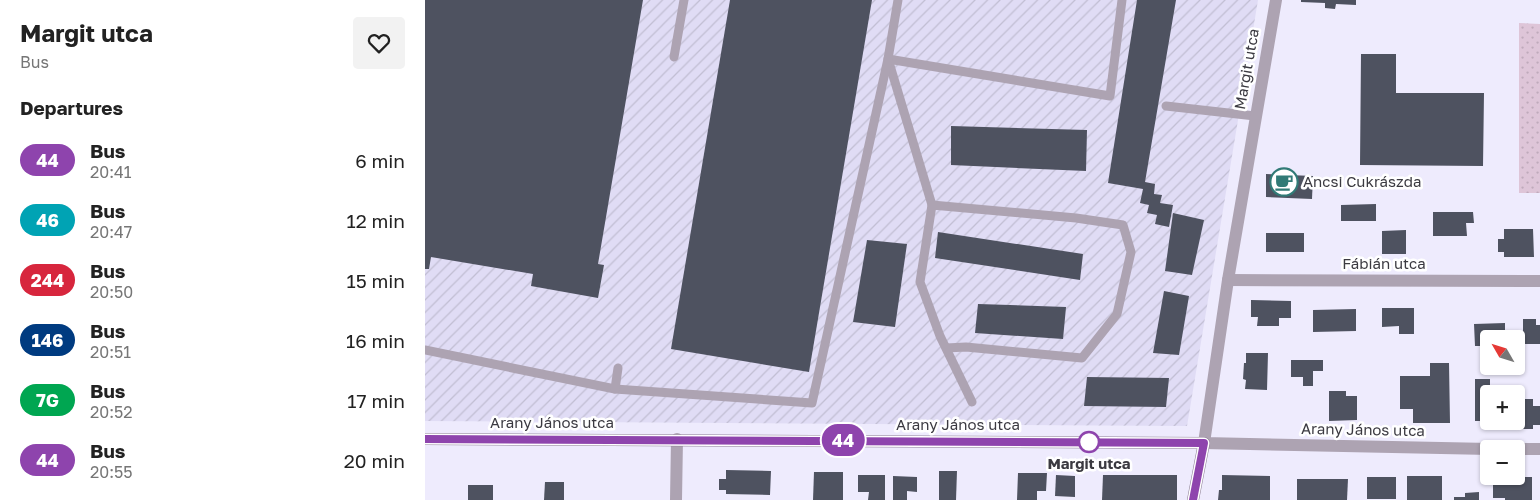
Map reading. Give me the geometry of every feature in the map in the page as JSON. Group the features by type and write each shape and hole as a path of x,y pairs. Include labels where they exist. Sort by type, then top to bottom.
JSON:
{"street":[{"name":"Margit utca","path":"1193,500 1204,443 1255,116 1276,0"},
{"name":"Fábián utca","path":"1228,280 1540,281"},
{"name":"Arany János utca","path":"425,439 1204,443 1480,449"},
{"path":"676,500 677,439"},
{"path":"1525,449 1540,449"}],"lane":[{"path":"674,57 684,0"},
{"path":"425,350 615,389 812,402 888,59 898,0"},
{"path":"888,59 1109,96 1122,0"},
{"path":"888,59 932,205 920,282 939,336 972,402"},
{"path":"1166,106 1255,116"},
{"path":"932,205 1076,218 1123,225 1131,252 1117,314 1082,358 966,347 946,348"},
{"path":"615,389 618,368"}],"shaded area":[{"path":"425,0 1258,0 1187,426 425,421"},
{"path":"1519,23 1540,24 1540,193 1519,193"}],"building":[{"path":"425,0 643,0 598,264 604,265 598,298 531,286 533,274 431,257 429,269 425,269"},
{"path":"730,0 872,0 809,372 671,349"},
{"path":"1137,0 1176,0 1145,182 1155,184 1154,194 1162,195 1160,203 1173,205 1169,227 1155,224 1157,215 1147,213 1149,205 1140,203 1143,189 1108,183"},
{"path":"1301,0 1356,0 1356,5 1336,4 1335,9 1325,8 1325,3 1301,2"},
{"path":"1361,54 1396,54 1396,93 1484,93 1483,166 1360,165"},
{"path":"951,126 1087,130 1086,171 951,165"},
{"path":"1266,174 1313,176 1312,199 1266,197"},
{"path":"1376,204 1376,221 1341,221 1341,205"},
{"path":"1433,212 1473,212 1474,223 1466,223 1467,236 1433,236"},
{"path":"1173,213 1204,220 1192,275 1165,271"},
{"path":"1504,229 1533,229 1534,257 1504,257 1504,252 1498,252 1498,239 1504,239"},
{"path":"1406,230 1406,254 1382,254 1382,231"},
{"path":"938,232 1083,254 1080,280 935,258"},
{"path":"1266,233 1304,233 1304,252 1266,252"},
{"path":"867,240 907,244 895,327 853,322"},
{"path":"1164,291 1189,296 1179,355 1153,353"},
{"path":"1251,300 1291,301 1291,318 1279,318 1279,326 1257,326 1258,317 1251,317"},
{"path":"978,304 1066,307 1063,339 975,333"},
{"path":"1382,308 1414,308 1414,334 1399,334 1399,326 1382,327"},
{"path":"1356,309 1356,331 1313,332 1313,310"},
{"path":"1523,319 1536,319 1536,325 1540,325 1540,344 1525,344 1525,330 1523,330"},
{"path":"1505,323 1505,330 1480,330 1480,346 1475,346 1474,324"},
{"path":"1246,353 1268,353 1267,390 1245,389 1246,380 1243,379"},
{"path":"1291,360 1323,360 1323,371 1313,371 1313,386 1303,386 1303,377 1291,377"},
{"path":"1430,363 1449,363 1450,423 1413,423 1413,409 1400,409 1400,376 1430,376"},
{"path":"1087,377 1169,378 1166,407 1084,406"},
{"path":"1475,379 1490,379 1490,385 1480,385 1480,421 1475,421"},
{"path":"1329,391 1346,391 1346,396 1357,396 1357,420 1329,421"},
{"path":"1525,399 1533,399 1533,406 1540,406 1540,425 1533,425 1533,429 1525,429"},
{"path":"726,470 771,471 770,495 726,494 726,490 719,490 719,479 726,479"},
{"path":"939,471 957,471 956,500 939,500"},
{"path":"814,472 843,472 843,500 813,500"},
{"path":"1018,473 1047,473 1046,491 1037,491 1037,500 1017,500"},
{"path":"858,475 885,475 885,500 868,500 869,492 858,492"},
{"path":"1056,475 1075,476 1075,497 1055,496"},
{"path":"1103,475 1177,475 1177,500 1102,500"},
{"path":"1222,475 1270,476 1270,500 1218,500 1219,490 1222,490"},
{"path":"893,476 917,477 917,492 907,491 907,500 893,500"},
{"path":"1407,476 1442,476 1442,500 1407,500"},
{"path":"1367,477 1396,477 1396,499 1367,499"},
{"path":"1525,477 1532,477 1532,500 1493,498 1493,485 1525,485"},
{"path":"1297,479 1348,479 1347,500 1297,500"},
{"path":"545,482 564,482 564,500 544,500"},
{"path":"468,485 493,485 493,500 468,500"},
{"path":"1479,492 1479,500 1454,500 1454,497 1465,497 1465,493"}],"bus line":[{"name":"44","path":"425,439 1204,443 1193,500"}],"place":[{"name":"Ancsi Cukrászda","path":"1284,182"},
{"name":"Margit utca","path":"1089,442"}]}
